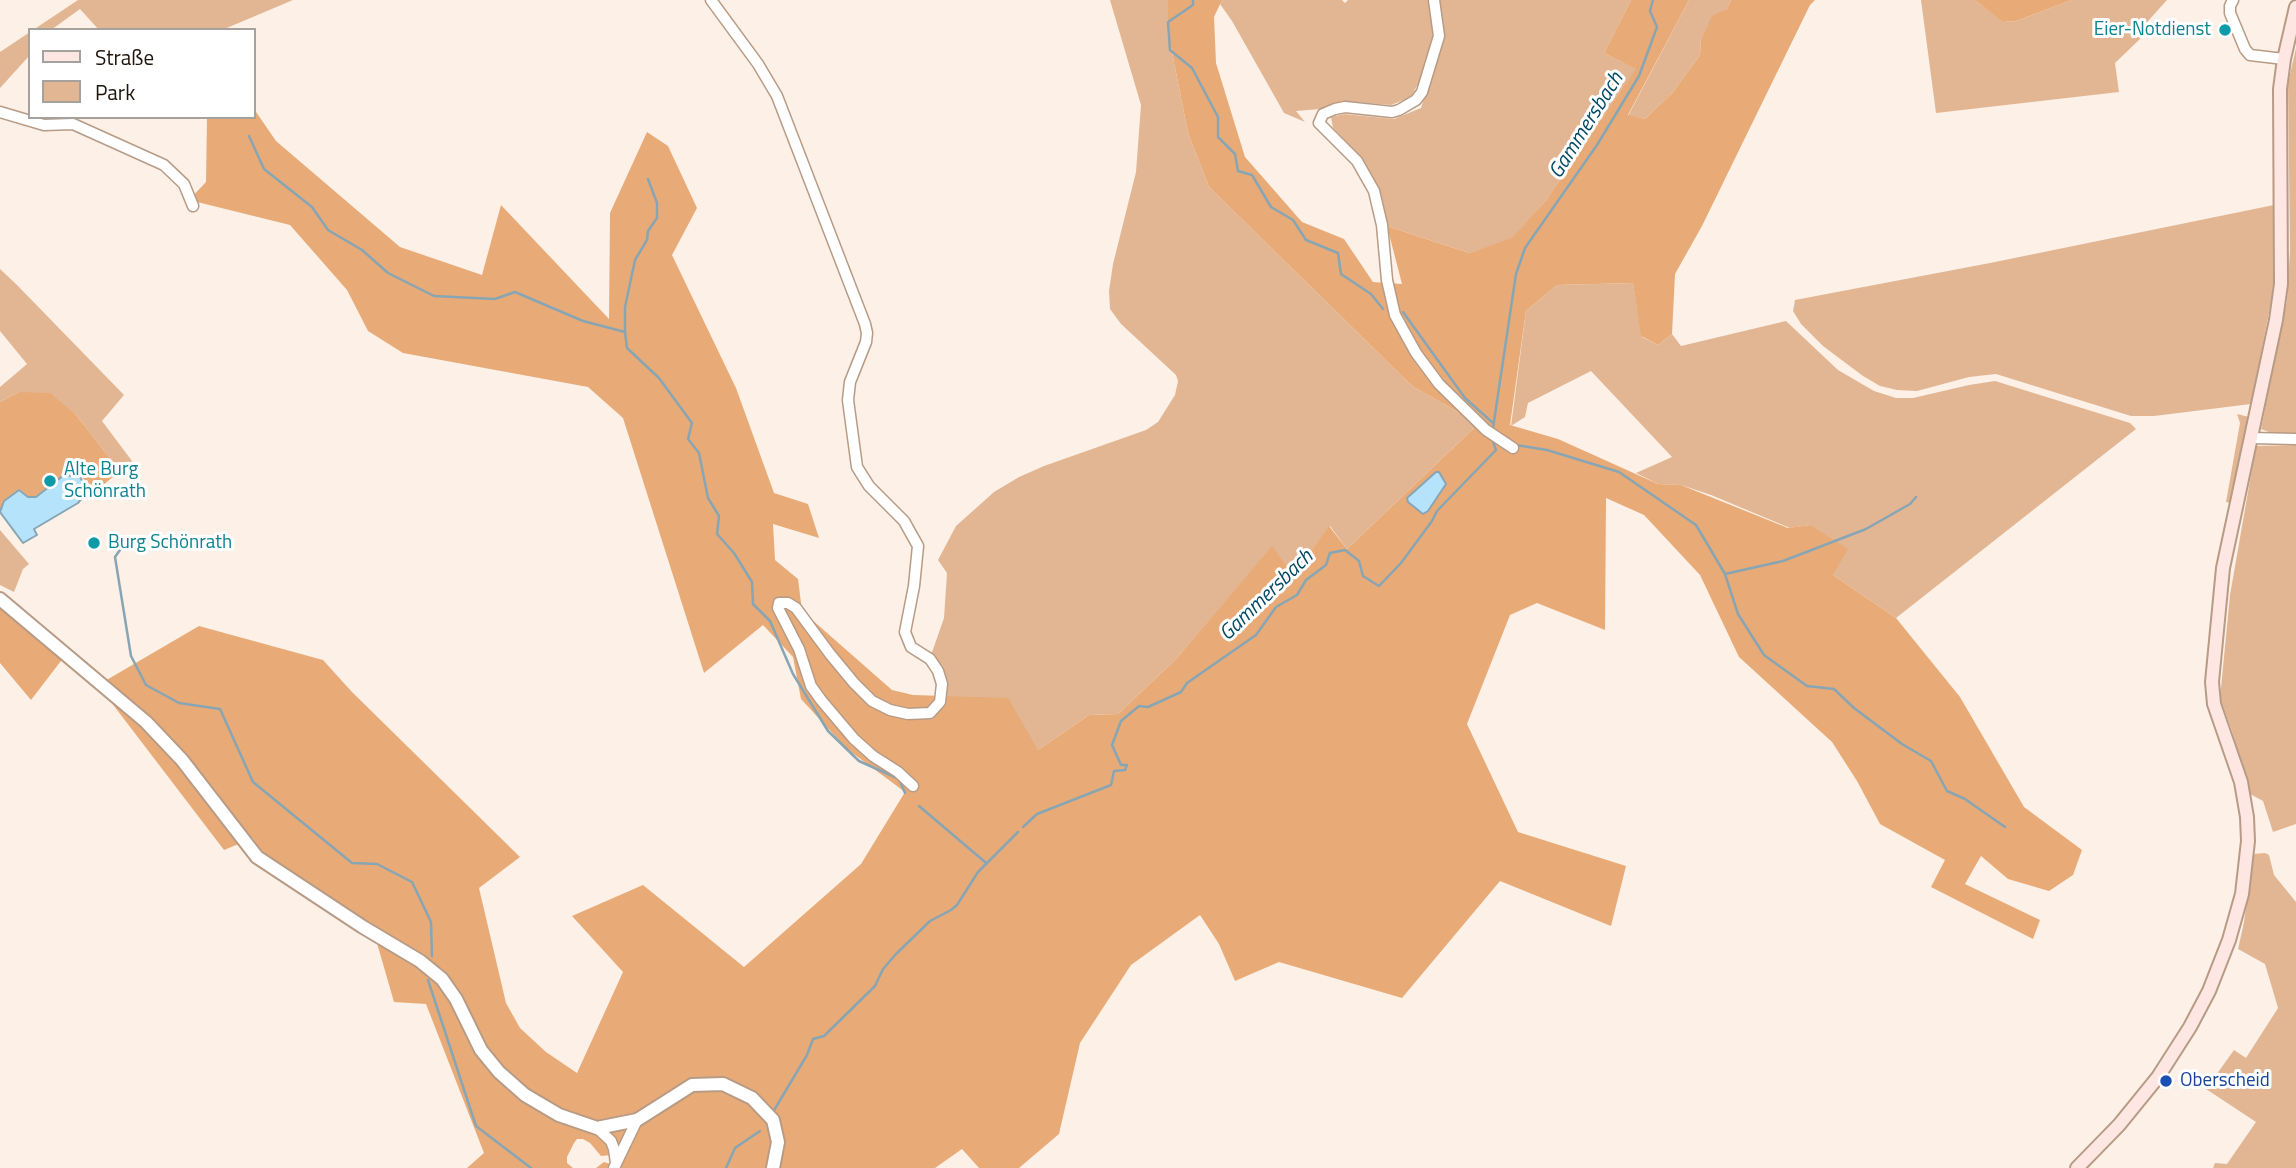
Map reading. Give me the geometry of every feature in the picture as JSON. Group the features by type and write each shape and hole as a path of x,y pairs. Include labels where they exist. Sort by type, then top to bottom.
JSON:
{"main road":[{"path":"2077,1168 2108,1139 2127,1116 2158,1077 2190,1027 2209,991 2229,940 2242,894 2248,841 2247,817 2241,782 2214,704 2212,682 2224,568 2276,320 2281,284 2280,89 2296,7"}],"street":[{"path":"711,0 758,64 777,96 865,324 866,342 850,382 848,400 858,467 869,486 904,521 918,546 905,632 911,647 930,659 938,671 942,684 940,702 930,713 908,714 890,710 872,701 838,664 796,608 788,603 779,603 778,608 799,649 811,686 821,701 854,739 913,786"},
{"path":"1434,0 1439,36 1422,92 1416,100 1392,112 1345,107 1335,109 1324,114 1319,124 1357,161 1374,191 1382,225 1387,280 1395,315 1416,352 1439,384 1486,430 1513,448"},
{"path":"2233,0 2230,13 2250,55 2284,59"},
{"path":"0,112 44,125 73,124 163,164 184,184 193,206"},
{"path":"2250,438 2296,439"},
{"path":"0,599 146,722 182,760 257,857 420,961 442,979 456,999 481,1050 499,1072 525,1095 559,1115 597,1128 611,1141 615,1166"},
{"path":"597,1128 637,1120 692,1085 723,1084 752,1098 773,1120 778,1142 773,1168"},
{"path":"615,1166 637,1120"}],"green space":[{"path":"78,0 293,0 227,28 97,28 80,9 54,28 36,28"},
{"path":"1110,0 1168,0 1168,32 1188,133 1209,187 1412,386 1465,416 1475,427 1347,549 1330,526 1295,576 1272,547 1176,659 1118,714 1089,715 1038,750 941,696 930,658 944,618 947,573 938,560 956,526 994,492 1044,466 1146,430 1158,422 1175,395 1178,381 1176,375 1121,324 1110,309 1109,291 1113,264 1136,172 1141,105"},
{"path":"1222,0 1342,0 1345,3 1348,0 1429,0 1433,37 1419,82 1411,97 1391,105 1344,101 1320,109 1296,111 1305,122 1284,113 1220,4"},
{"path":"1440,0 1631,0 1604,53 1637,69 1546,200 1512,239 1469,253 1387,226 1378,188 1362,158 1333,128 1331,117 1344,114 1394,119 1421,108 1444,38"},
{"path":"1689,0 1731,0 1727,9 1701,40 1700,55 1673,92 1645,119 1628,116"},
{"path":"1921,0 1975,0 2004,22 2016,21 2072,0 2167,0 2140,30 2140,39 2115,63 2119,92 1936,113"},
{"path":"28,33 28,57 0,88 0,52"},
{"path":"2296,48 2296,433 2274,434 2261,429 2287,300 2290,250 2288,83"},
{"path":"2274,205 2276,277 2251,404 2154,416 2131,416 1996,374 1969,377 1917,391 1897,390 1880,386 1863,376 1823,346 1801,324 1793,311 1795,300"},
{"path":"0,269 124,395 102,421 132,461 120,471 76,415 19,392 0,402 0,387 27,364 0,331"},
{"path":"1633,283 1642,337 1658,345 1672,334 1681,346 1786,321 1838,370 1874,391 1896,398 1913,398 1995,381 2130,423 2136,429 1896,618 1833,575 1810,525 1790,528 1711,495 1681,485 1658,484 1636,473 1672,457 1591,371 1528,403 1525,417 1511,426 1526,311 1557,285"},
{"path":"2237,414 2249,417 2231,503 2226,502 2240,423"},
{"path":"2296,445 2296,824 2273,832 2263,801 2250,794 2220,698 2230,595 2256,446"},
{"path":"0,530 29,564 23,569 14,592 0,585"},
{"path":"2253,854 2269,855 2274,875 2296,902 2296,1168 2213,1168 2215,1163 2227,1164 2256,1122 2206,1089 2234,1050 2246,1058 2278,1008 2265,964 2238,949"}],"shaded area":[{"path":"1168,0 1222,0 1214,17 1216,63 1245,157 1302,222 1344,239 1373,282 1402,284 1387,226 1469,253 1512,238 1546,200 1636,69 1604,53 1631,0 1689,0 1628,115 1645,119 1673,92 1700,55 1701,40 1712,16 1727,9 1731,0 1815,0 1810,5 1702,226 1675,274 1672,334 1658,345 1641,336 1633,283 1557,285 1526,311 1510,425 1558,439 1658,484 1681,485 1788,528 1810,525 1848,549 1833,575 1896,618 1960,697 2024,807 2082,850 2073,875 2049,891 2008,879 1981,856 1965,884 2040,920 2033,939 1931,887 1945,860 1880,824 1832,742 1739,657 1700,575 1644,515 1606,498 1605,630 1537,603 1510,615 1467,724 1518,832 1626,866 1611,926 1500,881 1402,998 1279,962 1235,981 1219,944 1200,915 1131,965 1080,1043 1059,1134 1019,1168 979,1168 962,1149 935,1168 596,1168 604,1162 610,1164 612,1155 601,1156 590,1143 577,1139 567,1157 567,1163 573,1168 467,1168 484,1153 426,1004 394,1002 372,926 261,854 253,838 224,850 98,685 199,626 323,660 352,692 520,857 479,888 506,1003 520,1028 546,1052 577,1073 623,972 572,916 643,885 744,967 861,864 905,792 847,749 801,699 793,657 763,625 704,673 623,418 588,387 403,353 368,331 347,290 290,225 189,200 206,182 207,119 256,119 256,112 276,141 400,247 482,275 501,205 609,319 610,213 647,132 668,146 697,208 672,255 736,388 774,493 808,504 819,538 773,524 775,560 798,579 802,611 892,690 913,695 1008,698 1038,750 1089,715 1118,714 1176,659 1272,546 1294,575 1329,526 1347,549 1474,428 1465,416 1412,386 1209,187 1188,133 1168,32"},
{"path":"1975,0 2072,0 2016,21 2003,22"},
{"path":"19,392 50,393 76,415 120,471 97,490 80,476 64,475 36,496 28,496 19,489 3,501 0,512 0,402"},
{"path":"0,604 64,657 31,700 0,663"}],"water":[{"path":"1439,472 1446,484 1428,511 1423,514 1408,502 1407,498"},
{"path":"64,475 80,477 88,491 78,503 34,529 37,535 23,543 0,512 4,501 19,490 28,497 36,497"}],"waterway":[{"path":"1193,0 1193,5 1168,22 1170,50 1192,68 1218,117 1218,137 1235,154 1238,171 1252,175 1271,207 1293,220 1306,240 1338,253 1341,274 1371,294 1383,309"},
{"name":"Gammersbach","path":"1493,428 1516,274 1525,248 1597,145 1639,76 1657,27 1650,11 1653,0"},
{"path":"249,136 264,169 312,207 328,230 362,250 388,273 434,296 495,299 515,292 583,321 625,332 627,348 659,378 692,423 688,439 699,453 708,498 719,516 717,534 734,553 752,582 753,604 770,621 793,674 828,731 859,761 899,779 905,793"},
{"path":"625,331 625,307 635,260 657,218 657,203 648,179"},
{"path":"1403,312 1465,398 1493,423"},
{"name":"Gammersbach","path":"1023,827 1037,814 1111,785 1114,771 1125,770 1127,765 1121,765 1112,745 1121,721 1139,706 1148,707 1181,692 1187,683 1256,635 1276,607 1297,595 1306,580 1326,565 1330,553 1345,550 1359,561 1363,576 1379,586 1401,563 1437,511 1496,450 1492,439"},
{"path":"1516,445 1547,450 1619,472 1696,525 1725,574 1738,614 1764,655 1807,686 1834,689 1854,708 1902,744 1931,761 1947,791 1965,799 2005,827"},
{"path":"1725,574 1783,561 1866,529 1910,504 1916,497"},
{"path":"122,547 115,557 131,656 146,685 179,703 220,709 253,782 352,863 377,864 412,882 431,922 432,956"},
{"path":"919,806 985,862"},
{"name":"Gammersbach","path":"773,1112 807,1055 813,1039 824,1036 875,986 883,969 930,921 957,905 978,872 1018,832"},
{"path":"428,980 476,1126 531,1168"},
{"name":"Gammersbach","path":"726,1168 735,1148 760,1131"}],"place":[{"name":"Eier-Notdienst","path":"2225,30"},
{"name":"Alte Burg Schönrath","path":"50,481"},
{"name":"Burg Schönrath","path":"94,543"},
{"name":"Oberscheid","path":"2166,1081"}]}
